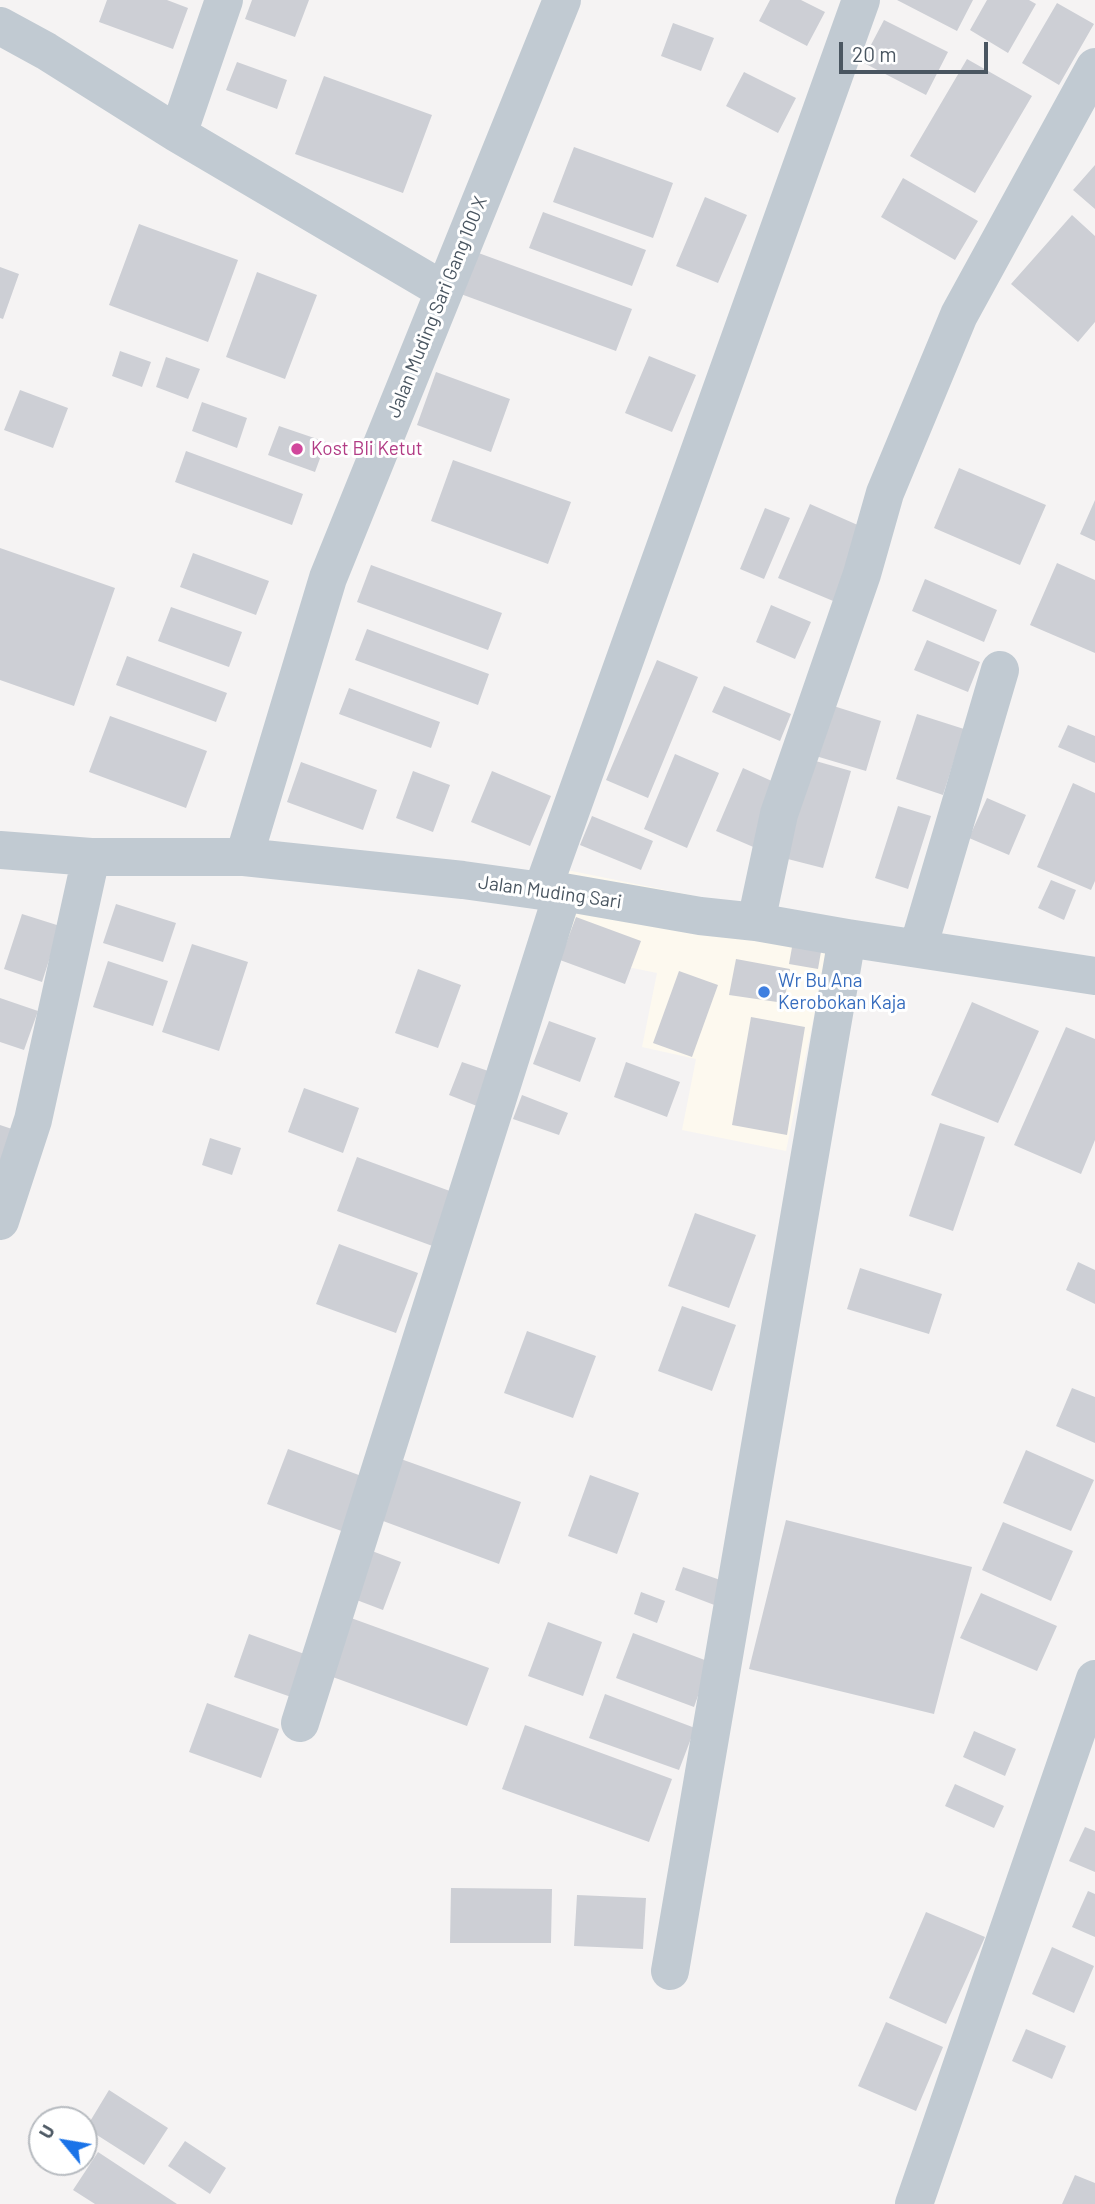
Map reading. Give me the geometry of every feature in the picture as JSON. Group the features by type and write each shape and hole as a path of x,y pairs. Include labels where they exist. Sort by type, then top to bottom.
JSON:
{"street":[{"path":"178,134 224,0"},
{"name":"Jalan Muding Sari Gang 100 X","path":"244,857 328,578 562,0"},
{"path":"300,1723 553,892 861,0"},
{"path":"0,26 443,290"},
{"path":"756,922 779,814 862,574 885,493 959,315 1095,67"},
{"path":"918,948 1000,670"},
{"name":"Jalan Muding Sari","path":"0,850 92,857 244,857 463,880 756,922 1095,976"},
{"path":"0,1222 33,1120 92,857"},
{"path":"670,1971 847,938"},
{"path":"914,2204 1095,1679"}],"shaded area":[{"path":"562,869 833,924 786,1151 682,1130 696,1059 642,1047 657,973 545,950"}],"building":[{"path":"107,0 167,0 188,8 173,49 99,22"},
{"path":"252,0 309,0 295,37 245,19"},
{"path":"770,0 801,0 825,12 807,46 759,21"},
{"path":"897,0 973,0 957,31"},
{"path":"987,0 1029,0 1036,4 1008,53 970,30"},
{"path":"1057,3 1094,24 1059,85 1022,63"},
{"path":"884,20 948,52 926,95 862,62"},
{"path":"673,23 714,38 701,71 661,56"},
{"path":"967,59 1032,96 975,193 910,156"},
{"path":"237,62 287,80 277,109 226,90"},
{"path":"744,72 796,98 778,133 726,106"},
{"path":"324,76 432,115 403,193 295,154"},
{"path":"574,147 673,183 653,238 553,202"},
{"path":"1095,165 1095,209 1073,190"},
{"path":"903,178 978,221 955,260 881,217"},
{"path":"705,197 747,215 718,283 676,266"},
{"path":"543,212 646,250 632,286 529,248"},
{"path":"1072,215 1095,236 1095,322 1078,342 1011,284"},
{"path":"139,224 238,260 208,342 109,305"},
{"path":"473,251 632,309 616,351 458,293"},
{"path":"0,267 19,274 3,319 0,318"},
{"path":"257,272 317,295 285,379 226,357"},
{"path":"120,351 151,362 142,387 112,376"},
{"path":"649,356 696,375 672,432 625,413"},
{"path":"166,357 200,369 188,399 156,387"},
{"path":"436,372 510,399 491,452 417,425"},
{"path":"20,390 68,408 53,448 4,430"},
{"path":"202,402 247,418 237,448 192,431"},
{"name":"Kost Bli Ketut","path":"279,426 326,442 315,472 268,455"},
{"path":"186,451 303,494 292,525 175,482"},
{"path":"453,460 571,502 548,564 431,521"},
{"path":"959,468 1046,505 1020,565 934,528"},
{"path":"1095,500 1095,541 1080,534"},
{"path":"810,504 869,530 838,603 778,578"},
{"path":"765,508 790,518 764,579 740,569"},
{"path":"0,548 115,588 74,706 0,680"},
{"path":"193,553 269,581 256,615 180,587"},
{"path":"1057,563 1095,580 1095,653 1030,625"},
{"path":"371,565 502,613 488,650 357,602"},
{"path":"925,579 997,610 984,642 912,611"},
{"path":"771,605 811,622 795,659 756,642"},
{"path":"171,607 242,632 229,667 158,641"},
{"path":"367,629 489,674 478,705 355,660"},
{"path":"927,640 980,662 968,692 914,670"},
{"path":"127,656 227,693 216,722 116,685"},
{"path":"657,660 698,677 648,798 606,780"},
{"path":"724,686 791,714 780,741 712,712"},
{"path":"349,688 440,722 431,748 339,714"},
{"path":"824,703 881,721 866,771 809,754"},
{"path":"917,714 964,729 943,795 896,779"},
{"path":"110,716 207,751 186,808 89,772"},
{"path":"1068,725 1095,736 1095,763 1058,747"},
{"path":"675,754 719,773 687,848 644,829"},
{"path":"805,758 851,771 823,868 776,856"},
{"path":"301,762 377,790 363,830 287,802"},
{"path":"743,768 785,787 758,849 716,831"},
{"path":"413,771 450,785 433,832 396,818"},
{"path":"492,771 551,796 530,846 471,822"},
{"path":"1073,783 1095,793 1095,881 1091,890 1037,867"},
{"path":"987,798 1026,815 1009,855 969,838"},
{"path":"898,806 931,816 908,889 875,878"},
{"path":"592,816 653,841 641,870 580,845"},
{"path":"1051,880 1076,890 1064,920 1038,908"},
{"path":"116,904 176,923 163,962 103,943"},
{"path":"22,914 60,926 42,982 4,969"},
{"path":"576,917 641,941 625,984 560,960"},
{"path":"794,936 823,940 818,969 789,964"},
{"path":"192,944 248,962 219,1051 162,1032"},
{"path":"736,959 790,969 784,1003 729,995"},
{"path":"108,961 168,981 153,1026 93,1007"},
{"path":"418,969 461,985 438,1048 395,1033"},
{"path":"679,971 718,985 692,1057 653,1043"},
{"path":"0,998 38,1011 24,1050 0,1042"},
{"path":"972,1002 1039,1031 998,1123 931,1095"},
{"path":"751,1017 805,1027 787,1135 732,1125"},
{"path":"549,1021 596,1038 580,1082 533,1064"},
{"path":"1066,1027 1095,1039 1095,1140 1081,1174 1014,1145"},
{"path":"462,1062 500,1075 487,1110 449,1095"},
{"path":"626,1062 680,1082 667,1117 614,1097"},
{"path":"304,1088 359,1108 343,1153 288,1132"},
{"path":"522,1095 568,1113 559,1135 513,1119"},
{"path":"940,1123 985,1137 953,1231 909,1216"},
{"path":"0,1125 15,1130 0,1169"},
{"path":"210,1138 241,1148 232,1175 202,1165"},
{"path":"357,1157 458,1194 438,1248 337,1211"},
{"path":"695,1213 756,1235 729,1308 668,1286"},
{"path":"339,1244 418,1273 396,1333 316,1304"},
{"path":"1078,1262 1095,1270 1095,1304 1066,1290"},
{"path":"860,1268 942,1294 929,1334 847,1309"},
{"path":"682,1306 736,1325 712,1391 658,1371"},
{"path":"527,1331 596,1356 573,1418 504,1393"},
{"path":"1072,1388 1095,1397 1095,1443 1056,1426"},
{"path":"288,1449 367,1478 347,1533 267,1504"},
{"path":"1026,1450 1094,1480 1071,1531 1003,1503"},
{"path":"398,1458 521,1502 499,1564 375,1518"},
{"path":"590,1475 639,1493 617,1554 568,1536"},
{"path":"786,1520 972,1567 934,1714 749,1669"},
{"path":"1003,1522 1073,1551 1051,1601 982,1570"},
{"path":"372,1551 401,1562 383,1610 354,1599"},
{"path":"683,1567 726,1582 717,1606 675,1590"},
{"path":"641,1592 665,1601 657,1623 634,1614"},
{"path":"981,1593 1057,1626 1037,1671 960,1638"},
{"path":"351,1618 489,1668 467,1726 330,1676"},
{"path":"548,1622 602,1642 583,1696 528,1676"},
{"path":"633,1633 710,1662 694,1707 616,1678"},
{"path":"249,1634 310,1656 294,1698 234,1677"},
{"path":"605,1694 695,1728 679,1770 589,1738"},
{"path":"207,1703 279,1729 261,1778 189,1752"},
{"path":"525,1725 672,1779 649,1842 502,1789"},
{"path":"974,1731 1016,1749 1005,1776 963,1757"},
{"path":"955,1784 1004,1806 994,1828 945,1806"},
{"path":"1085,1827 1095,1831 1095,1872 1069,1861"},
{"path":"451,1888 552,1889 551,1943 450,1943"},
{"path":"1088,1891 1095,1894 1095,1937 1072,1927"},
{"path":"577,1895 646,1898 643,1949 574,1946"},
{"path":"926,1912 985,1937 946,2024 889,1998"},
{"path":"1052,1947 1094,1966 1074,2013 1032,1994"},
{"path":"886,2022 943,2047 916,2111 858,2086"},
{"path":"1026,2029 1066,2046 1052,2079 1012,2061"},
{"path":"109,2090 168,2128 144,2165 98,2136 98,2108"},
{"path":"185,2141 226,2168 210,2194 168,2166"},
{"path":"98,2152 177,2204 95,2204 73,2190 82,2176 98,2176"},
{"path":"1075,2175 1095,2183 1095,2204 1062,2204"}],"place":[{"name":"Kost Bli Ketut","path":"297,449"},
{"name":"Wr Bu Ana Kerobokan Kaja","path":"764,992"}]}
